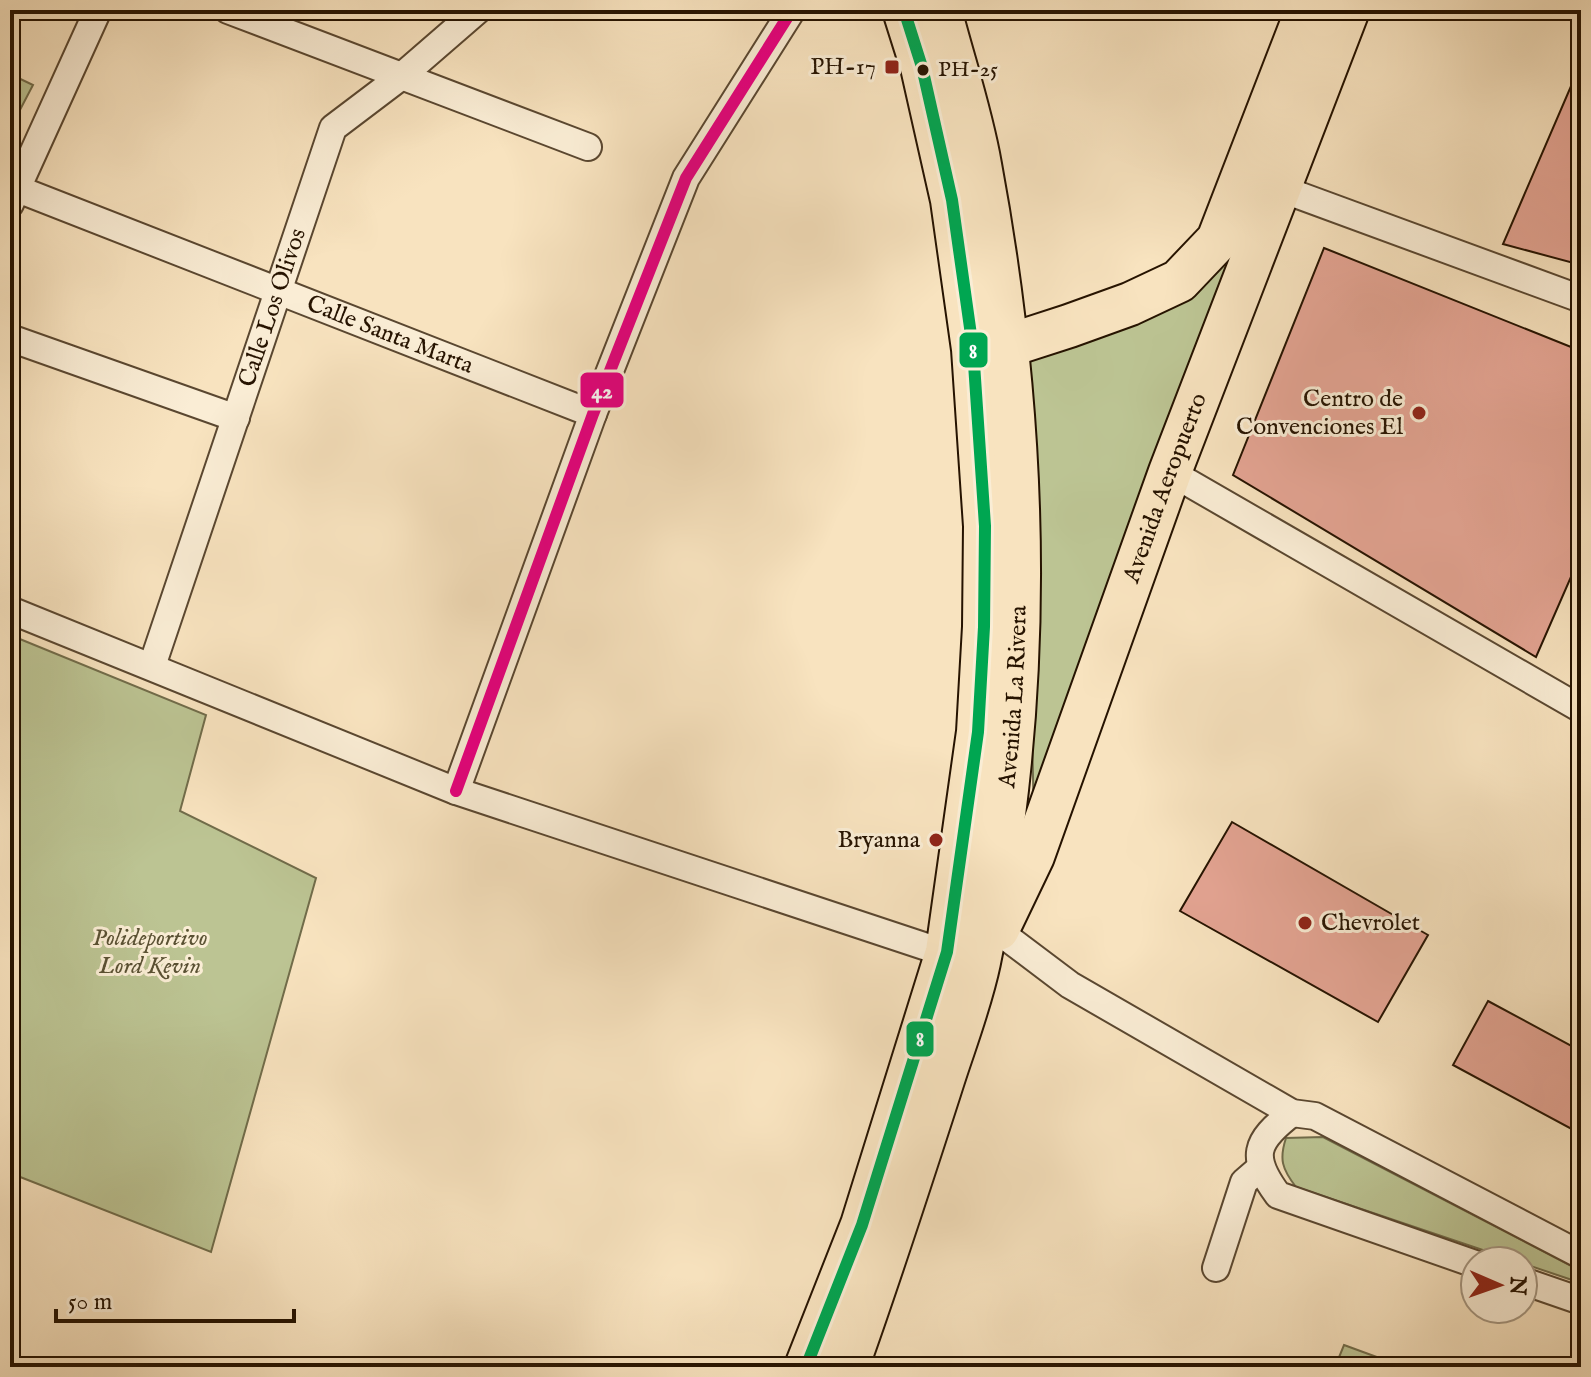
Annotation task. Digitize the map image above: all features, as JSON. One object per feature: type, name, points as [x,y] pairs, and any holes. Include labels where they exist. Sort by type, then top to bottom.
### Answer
[{"type":"main road","name":"Avenida La Rivera","points":[[847,1367],[894,1235],[974,949],[1004,808],[1015,716],[1020,608],[1018,469],[922,67],[904,10]]},
{"type":"main road","name":"Avenida La Rivera","points":[[940,10],[980,163],[990,347]]},
{"type":"main road","name":"Avenida Aeropuerto","points":[[974,949],[1033,856],[1170,472],[1262,182],[1307,10]]},
{"type":"main road","name":"Avenida Aeropuerto","points":[[990,347],[1130,304],[1179,281],[1218,240],[1262,182],[1348,10]]},
{"type":"main road","name":"Avenida La Rivera","points":[[806,1367],[974,949]]},
{"type":"street","points":[[12,193],[98,10]]},
{"type":"street","points":[[228,10],[588,147]]},
{"type":"street","name":"Calle Los Olivos","points":[[152,666],[333,128],[403,75],[478,10]]},
{"type":"street","points":[[456,791],[593,414],[686,178],[792,10]]},
{"type":"street","points":[[1262,182],[1581,299]]},
{"type":"street","name":"Calle Santa Marta","points":[[12,193],[593,414]]},
{"type":"street","points":[[10,338],[236,418]]},
{"type":"street","points":[[1170,472],[1581,709]]},
{"type":"street","points":[[10,610],[456,791],[974,949],[1070,985],[1292,1113],[1315,1116],[1581,1255]]},
{"type":"street","points":[[1292,1113],[1272,1128],[1260,1144],[1259,1169],[1278,1195],[1459,1258]]},
{"type":"street","points":[[1216,1268],[1244,1182],[1259,1169]]},
{"type":"street","points":[[1539,1287],[1581,1301]]},
{"type":"green space","points":[[10,74],[33,85],[10,129]]},
{"type":"green space","points":[[1272,192],[1034,829],[1025,356],[1175,292]]},
{"type":"green space","name":"Polideportivo Lord Kevin","points":[[10,635],[206,715],[180,811],[316,878],[211,1252],[10,1173]]},
{"type":"green space","points":[[1323,1137],[1531,1245],[1468,1245],[1296,1187],[1283,1164],[1286,1138]]},
{"type":"green space","points":[[1539,1249],[1581,1271],[1581,1283],[1539,1269]]},
{"type":"green space","points":[[1344,1345],[1404,1367],[1335,1367]]},
{"type":"building","points":[[1581,63],[1581,265],[1503,244]]},
{"type":"building","name":"Centro de Convenciones El","points":[[1324,248],[1581,351],[1581,554],[1536,657],[1233,475]]},
{"type":"building","name":"Chevrolet","points":[[1232,822],[1428,935],[1378,1022],[1180,911]]},
{"type":"building","points":[[1488,1001],[1581,1051],[1581,1134],[1453,1065]]},
{"type":"transit line","name":"42","points":[[456,791],[593,414],[686,178],[792,10]]},
{"type":"transit line","name":"8","points":[[806,1367],[862,1225],[947,952],[978,732],[984,627],[985,526],[973,349],[952,200],[922,67],[904,10]]},
{"type":"place","name":"PH-17","points":[[892,67]]},
{"type":"place","name":"PH-25","points":[[923,70]]},
{"type":"place","name":"Centro de Convenciones El","points":[[1419,413]]},
{"type":"place","name":"Bryanna","points":[[936,840]]},
{"type":"place","name":"Chevrolet","points":[[1305,923]]}]
